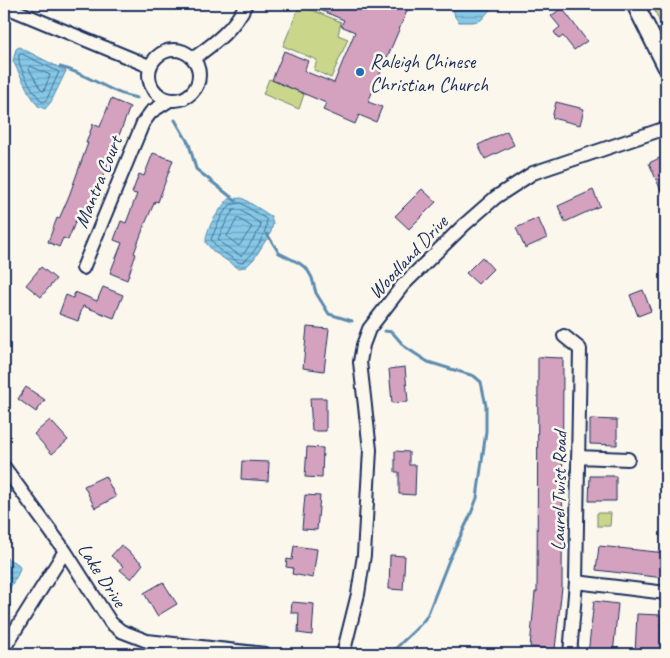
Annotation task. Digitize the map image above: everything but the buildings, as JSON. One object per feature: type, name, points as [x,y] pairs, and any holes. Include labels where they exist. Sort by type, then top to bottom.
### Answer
[{"type":"main road","points":[[634,4],[665,62]]},
{"type":"street","points":[[194,58],[228,31],[246,4]]},
{"type":"street","points":[[4,6],[149,66]]},
{"type":"street","points":[[170,50],[184,52],[194,58],[199,67],[200,77],[197,87],[186,97],[170,100],[155,91],[149,79],[149,66],[156,56],[170,50]]},
{"type":"street","name":"Mantra Court","points":[[83,268],[139,131],[151,112],[155,91]]},
{"type":"street","name":"Mantra Court","points":[[151,112],[170,100]]},
{"type":"street","name":"Woodland Drive","points":[[343,654],[358,594],[364,555],[370,450],[360,362],[363,345],[369,329],[402,285],[496,197],[533,173],[666,128]]},
{"type":"street","name":"Laurel Twist Road","points":[[564,336],[580,349],[576,582],[570,654]]},
{"type":"street","points":[[578,457],[628,460]]},
{"type":"street","name":"Lake Drive","points":[[4,467],[65,551],[111,623],[121,631],[148,641],[265,654]]},
{"type":"street","points":[[4,648],[65,551]]},
{"type":"street","points":[[576,582],[666,593]]},
{"type":"green space","points":[[652,4],[666,4],[666,35],[665,35]]},
{"type":"green space","points":[[300,5],[341,22],[338,35],[348,39],[331,78],[314,70],[317,60],[283,46]]},
{"type":"green space","points":[[269,79],[304,94],[299,109],[263,94]]},
{"type":"green space","points":[[597,513],[611,513],[610,526],[597,526]]},
{"type":"water","points":[[452,4],[495,4],[481,20],[459,22],[455,17]]},
{"type":"water","points":[[19,47],[66,71],[51,102],[45,109],[38,106],[28,91],[13,61],[16,49]]},
{"type":"water","points":[[242,198],[271,216],[273,223],[271,232],[254,259],[246,267],[238,268],[214,252],[206,243],[206,237],[213,220],[228,199]]},
{"type":"water","points":[[4,557],[18,564],[20,568],[4,598]]},
{"type":"waterway","points":[[60,67],[117,92],[137,98]]},
{"type":"waterway","points":[[175,120],[189,144],[196,169],[236,201]]},
{"type":"waterway","points":[[267,234],[279,253],[307,269],[312,278],[316,293],[329,314],[352,321]]},
{"type":"waterway","points":[[385,331],[392,332],[405,347],[428,362],[474,376],[481,382],[486,406],[486,431],[477,498],[449,560],[427,616],[391,654]]},
{"type":"place","name":"Raleigh Chinese Christian Church","points":[[360,72]]}]
